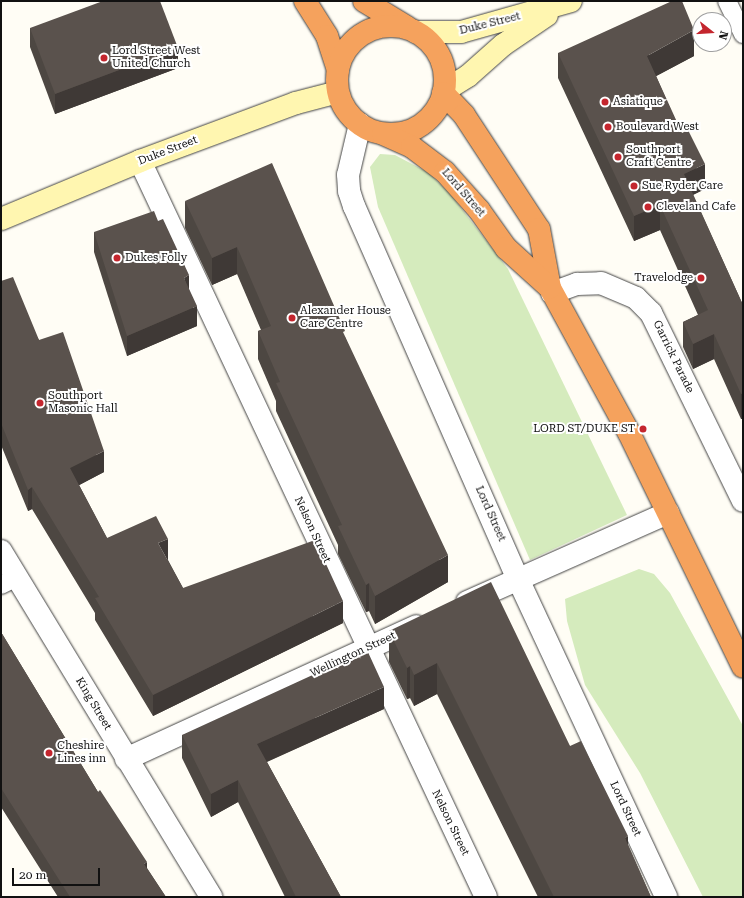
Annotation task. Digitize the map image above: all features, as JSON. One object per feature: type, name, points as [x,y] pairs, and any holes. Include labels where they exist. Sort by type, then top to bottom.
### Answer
[{"type":"highway","points":[[305,1],[327,36],[338,70],[338,92],[342,104],[369,128],[395,134],[422,124],[436,109],[444,92],[442,62],[433,46],[414,31],[364,1]]},
{"type":"highway","points":[[338,70],[347,49],[364,33],[388,26],[414,31]]},
{"type":"highway","name":"Lord Street","points":[[444,92],[464,115],[539,229],[551,290],[629,434],[743,667]]},
{"type":"highway","name":"Lord Street","points":[[369,128],[412,147],[441,168],[479,210],[506,248],[551,290]]},
{"type":"street","name":"Duke Street","points":[[414,31],[461,32],[567,3]]},
{"type":"street","name":"Duke Street","points":[[444,92],[468,76],[503,45],[567,3]]},
{"type":"street","name":"Duke Street","points":[[1,219],[140,161],[296,103],[338,92]]},
{"type":"street","name":"Lord Street","points":[[369,128],[348,175],[352,198],[518,579],[666,897]]},
{"type":"street","name":"Nelson Street","points":[[140,161],[367,648],[486,897]]},
{"type":"street","name":"Garrick Parade","points":[[551,290],[577,284],[601,283],[636,298],[651,313],[743,501]]},
{"type":"street","name":"Wellington Street","points":[[126,758],[518,579],[668,513]]},
{"type":"street","name":"King Street","points":[[1,551],[9,581],[126,758],[211,897]]},
{"type":"lane","points":[[727,1],[743,34]]},
{"type":"green space","points":[[380,154],[395,155],[429,173],[451,195],[508,269],[627,515],[530,560],[378,207],[370,167]]},
{"type":"green space","points":[[639,569],[654,574],[670,593],[743,726],[743,897],[703,897],[640,773],[585,685],[567,621],[565,599]]},
{"type":"building","name":"Lord Street West United Church","points":[[103,1],[160,1],[178,48],[55,94],[30,28]]},
{"type":"building","points":[[672,1],[682,1],[692,25],[692,31],[647,56],[682,133],[688,130],[705,164],[684,174],[743,305],[743,393],[741,394],[714,334],[693,344],[683,322],[708,310],[660,205],[634,216],[558,53]]},
{"type":"building","points":[[272,163],[345,331],[343,332],[448,555],[375,596],[369,583],[366,585],[338,526],[342,525],[276,383],[280,382],[258,331],[271,326],[237,247],[212,258],[185,201]]},
{"type":"building","points":[[154,211],[158,221],[163,219],[189,275],[184,278],[197,306],[127,336],[94,232]]},
{"type":"building","points":[[13,277],[39,340],[63,332],[104,451],[70,468],[107,538],[156,516],[168,539],[158,543],[183,588],[315,540],[343,601],[153,695],[95,598],[99,597],[32,487],[28,490],[1,423],[1,281]]},
{"type":"building","points":[[491,582],[570,746],[581,741],[628,836],[625,838],[651,897],[554,897],[437,663],[414,675],[410,666],[407,668],[389,631]]},
{"type":"building","points":[[1,632],[98,792],[100,790],[147,862],[144,864],[166,897],[70,897],[1,788]]},
{"type":"building","points":[[367,650],[384,687],[257,744],[341,897],[296,897],[238,780],[211,794],[182,735]]},
{"type":"place","name":"Lord Street West United Church","points":[[104,58]]},
{"type":"place","name":"Asiatique","points":[[605,102]]},
{"type":"place","name":"Boulevard West","points":[[608,127]]},
{"type":"place","name":"Southport Craft Centre","points":[[618,157]]},
{"type":"place","name":"Sue Ryder Care","points":[[634,186]]},
{"type":"place","name":"Cleveland Cafe","points":[[648,207]]},
{"type":"place","name":"Dukes Folly","points":[[117,258]]},
{"type":"place","name":"Travelodge","points":[[701,278]]},
{"type":"place","name":"Alexander House Care Centre","points":[[292,318]]},
{"type":"place","name":"Southport Masonic Hall","points":[[40,403]]},
{"type":"place","name":"LORD ST/DUKE ST","points":[[643,429]]},
{"type":"place","name":"Cheshire Lines inn","points":[[49,753]]}]
